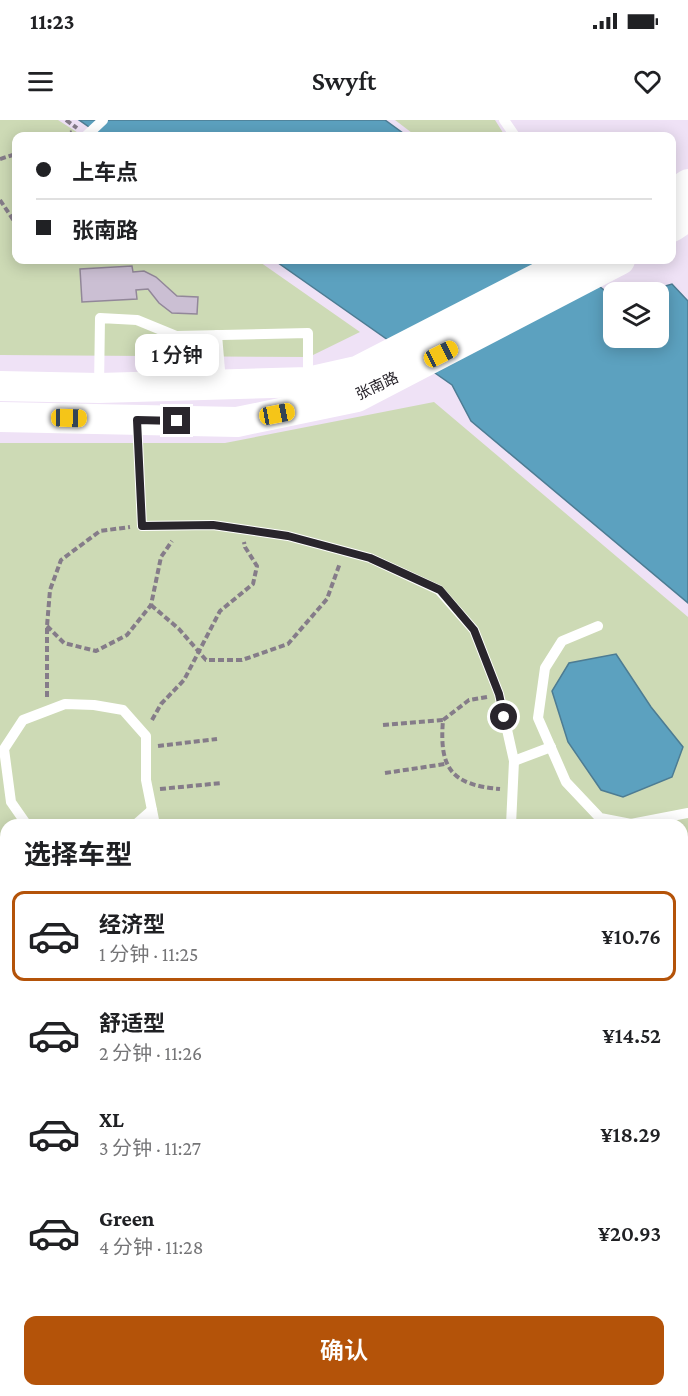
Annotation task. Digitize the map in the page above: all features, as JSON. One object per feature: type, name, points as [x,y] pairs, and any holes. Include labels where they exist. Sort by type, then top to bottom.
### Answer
[{"type":"main road","name":"张南路","points":[[0,386],[99,388],[308,382],[357,384],[566,264]]},
{"type":"main road","name":"张南路","points":[[0,417],[237,422],[357,384],[613,264]]},
{"type":"lane","points":[[90,132],[103,120]]},
{"type":"lane","points":[[99,388],[100,318],[137,320],[176,336],[308,333],[308,382]]},
{"type":"lane","points":[[217,335],[221,386]]},
{"type":"lane","points":[[137,420],[142,526],[213,525],[288,536],[370,558],[440,590],[474,630],[499,694],[514,760],[511,819]]},
{"type":"lane","points":[[598,626],[562,641],[545,668],[538,718],[566,782],[600,818],[605,819]]},
{"type":"lane","points":[[23,819],[11,802],[4,749],[23,720],[65,704],[94,705],[123,710],[146,736],[148,790],[154,819]]},
{"type":"lane","points":[[514,760],[551,747]]},
{"type":"lane","points":[[142,819],[152,810]]},
{"type":"lane","points":[[657,819],[688,813]]},
{"type":"path","points":[[0,200],[12,218]]},
{"type":"path","points":[[47,627],[64,643],[96,651],[126,635],[150,605],[161,557],[183,525]]},
{"type":"path","points":[[48,711],[47,627],[50,590],[61,560],[100,531],[142,526]]},
{"type":"path","points":[[146,736],[151,721],[161,704],[184,680],[220,611],[253,584],[257,566],[245,547],[243,529]]},
{"type":"path","points":[[150,605],[179,629],[206,660],[242,660],[288,645],[327,599],[344,551]]},
{"type":"path","points":[[383,725],[443,720],[469,700],[499,694]]},
{"type":"path","points":[[443,720],[441,741],[446,764],[460,780],[513,791]]},
{"type":"path","points":[[146,748],[217,739]]},
{"type":"path","points":[[385,773],[446,764]]},
{"type":"path","points":[[148,790],[222,783]]},
{"type":"green space","points":[[0,120],[58,120],[77,132],[12,132],[12,264],[263,264],[360,332],[309,357],[0,355]]},
{"type":"green space","points":[[395,120],[495,120],[502,132],[411,132]]},
{"type":"green space","points":[[434,402],[688,617],[688,819],[0,819],[0,443],[225,443]]},
{"type":"water","points":[[79,120],[385,120],[402,132],[96,132]]},
{"type":"water","points":[[280,264],[570,264],[603,289],[603,348],[669,348],[669,285],[672,284],[688,301],[688,603],[471,421],[452,385]]},
{"type":"water","points":[[616,654],[651,707],[683,747],[672,777],[623,797],[601,790],[568,742],[552,691],[569,663]]},
{"type":"building","points":[[132,266],[133,272],[144,271],[156,277],[177,296],[198,297],[197,314],[172,313],[159,303],[148,289],[136,290],[137,299],[82,302],[80,269]]},
{"type":"route","points":[[177,421],[137,420],[142,526],[213,525],[288,536],[370,558],[440,590],[474,630],[499,694],[504,717]]}]
